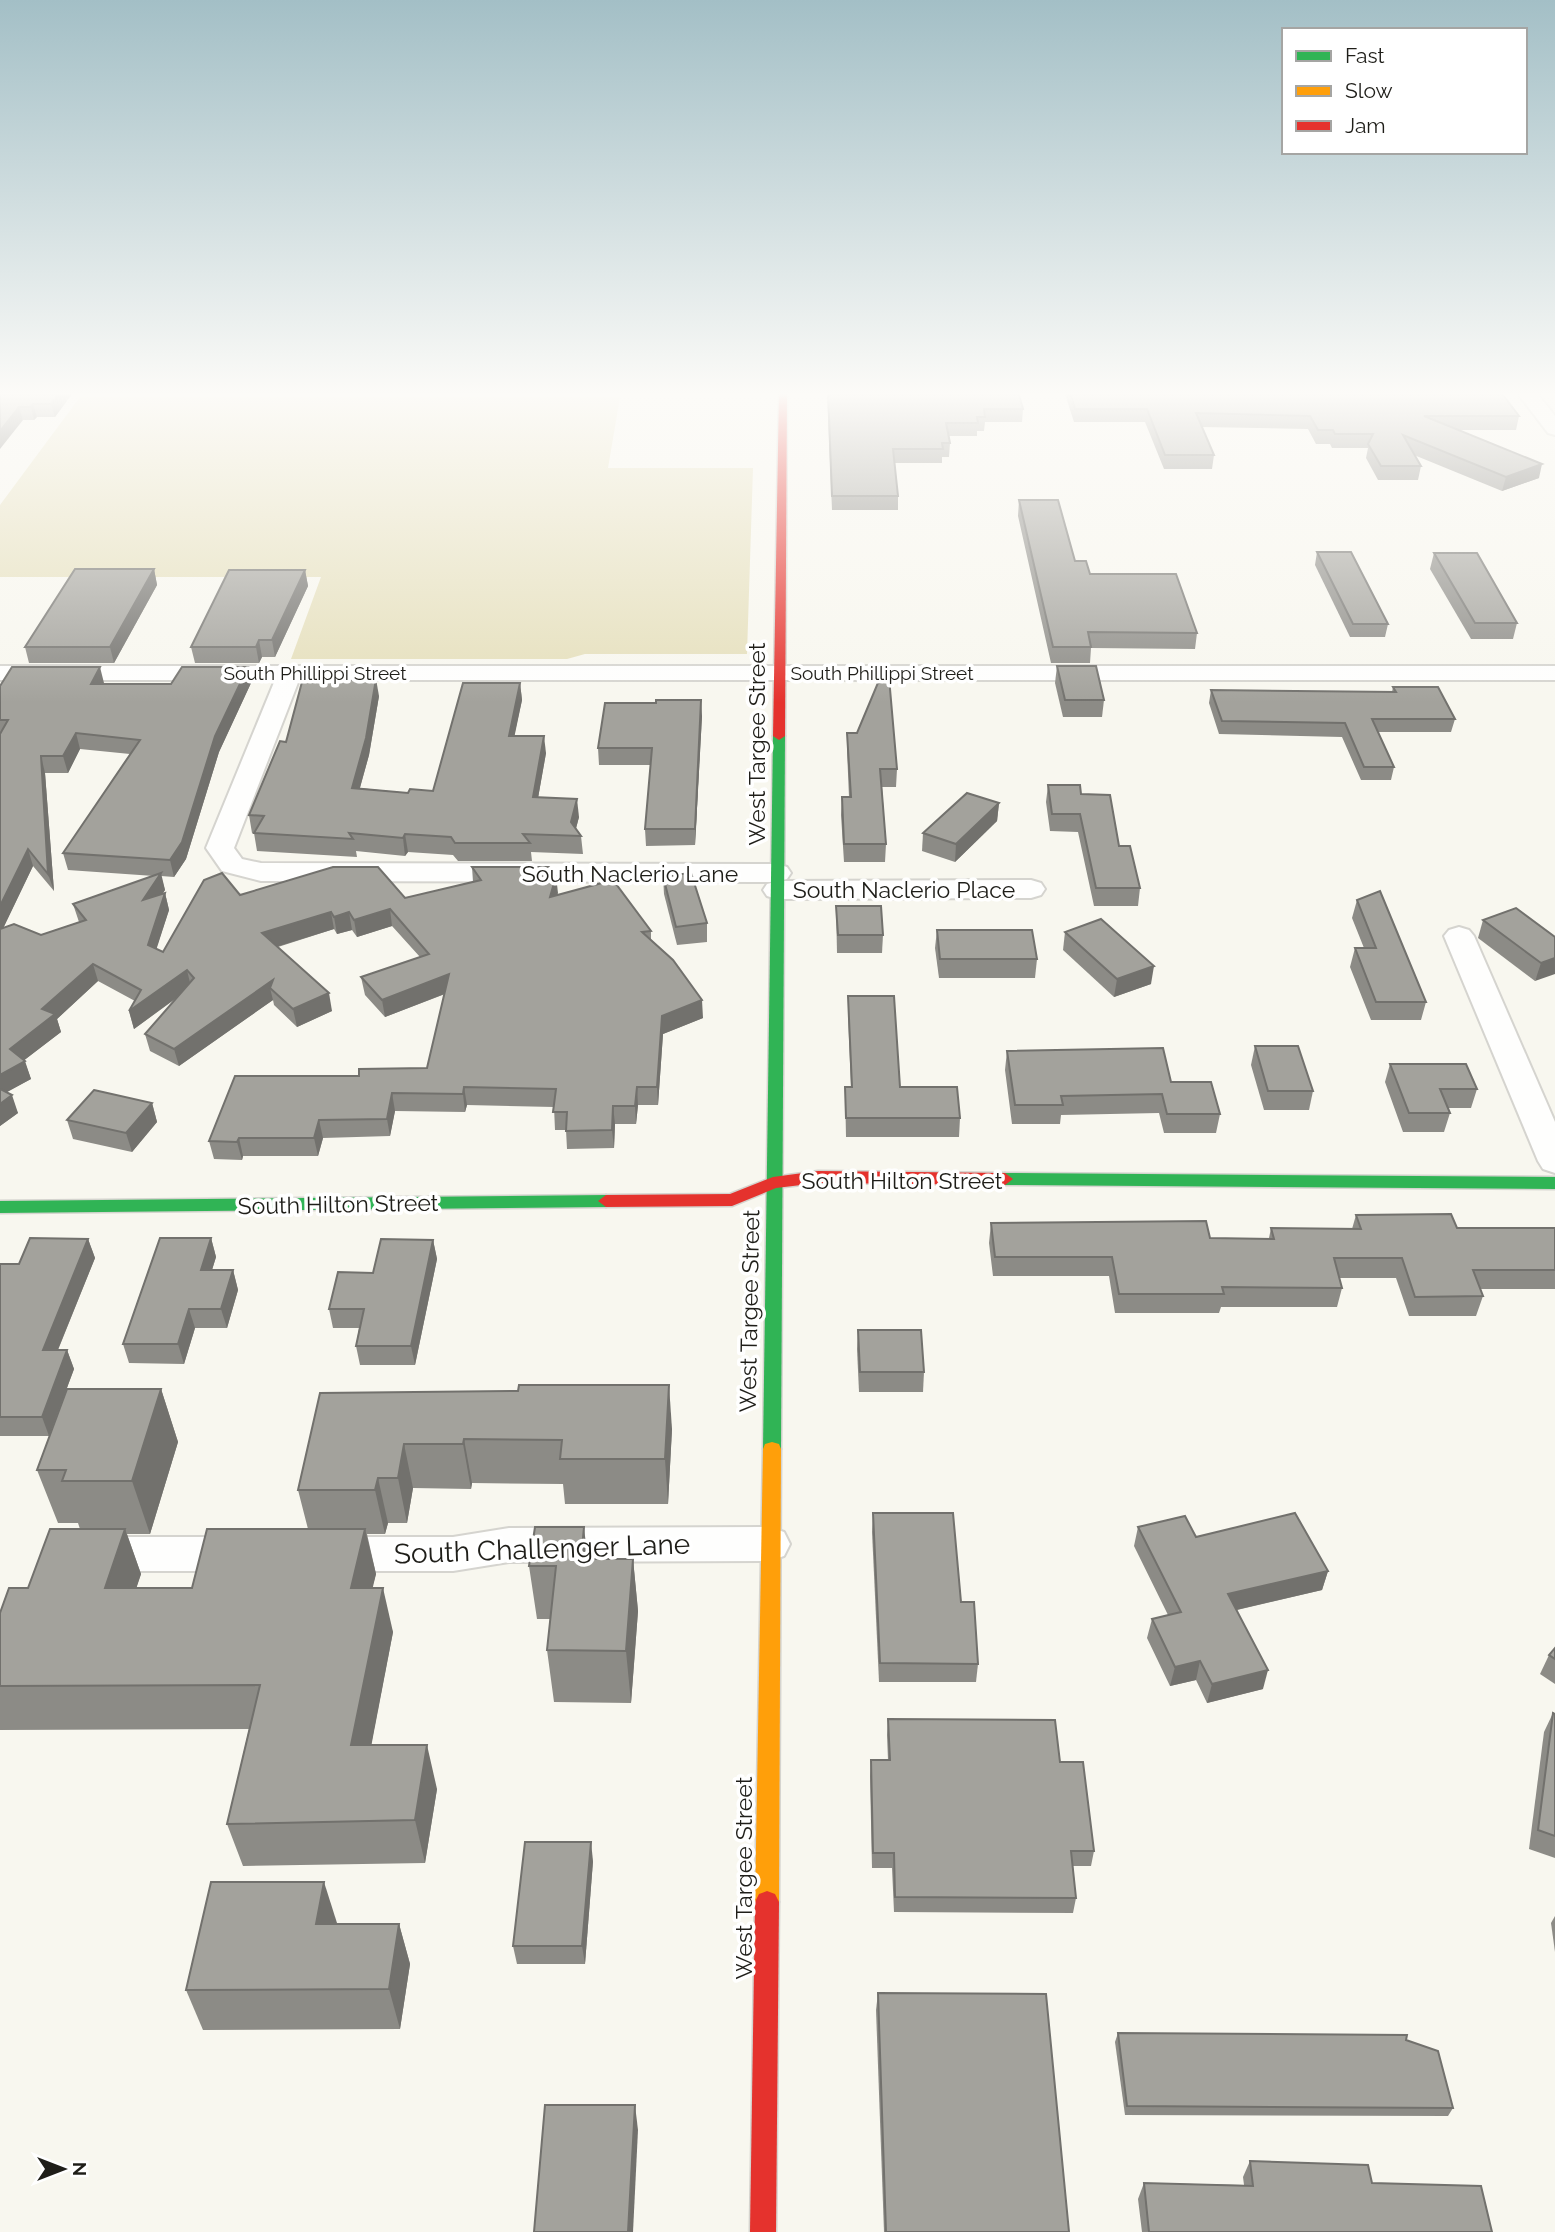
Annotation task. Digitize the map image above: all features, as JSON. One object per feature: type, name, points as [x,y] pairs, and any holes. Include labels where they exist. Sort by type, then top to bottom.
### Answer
[{"type":"street","name":"West Targee Street","points":[[763,2232],[782,495]]},
{"type":"street","name":"South Phillippi Street","points":[[0,673],[1555,673]]},
{"type":"street","name":"South Naclerio Lane","points":[[290,673],[220,848],[232,865],[261,872],[777,881]]},
{"type":"street","name":"South Naclerio Place","points":[[777,881],[1031,888]]},
{"type":"street","points":[[1459,936],[1555,1161]]},
{"type":"street","name":"South Hilton Street","points":[[0,1207],[732,1200],[773,1183],[818,1177],[1555,1183]]},
{"type":"street","name":"South Challenger Lane","points":[[64,1554],[453,1554],[509,1545],[769,1544]]},
{"type":"shaded area","points":[[7,495],[752,495],[747,654],[585,654],[567,659],[291,659],[321,577],[0,577],[0,505]]},
{"type":"building","points":[[832,495],[898,496],[832,496]]},
{"type":"building","points":[[1019,500],[1058,500],[1075,561],[1086,561],[1090,574],[1176,574],[1197,633],[1088,632],[1091,647],[1053,647]]},
{"type":"building","points":[[1317,552],[1351,552],[1388,624],[1353,624]]},
{"type":"building","points":[[1434,553],[1477,553],[1517,623],[1475,623]]},
{"type":"building","points":[[75,569],[154,569],[110,647],[25,647]]},
{"type":"building","points":[[229,570],[305,570],[272,640],[259,640],[256,647],[191,647]]},
{"type":"building","points":[[885,666],[888,666],[897,769],[880,769],[886,844],[844,844],[842,797],[851,797],[847,733],[857,733]]},
{"type":"building","points":[[1057,666],[1096,666],[1104,700],[1065,700]]},
{"type":"building","points":[[12,667],[100,667],[91,684],[171,684],[182,667],[248,667],[215,736],[182,842],[170,860],[63,853],[140,740],[76,733],[63,756],[41,756],[48,874],[28,849],[0,906],[0,734],[8,720],[0,720],[0,686]]},
{"type":"building","points":[[376,679],[366,738],[352,788],[408,793],[410,789],[433,791],[463,683],[520,683],[509,736],[544,736],[533,797],[577,799],[571,822],[581,836],[523,834],[530,843],[455,843],[451,837],[405,834],[403,838],[349,833],[353,839],[254,833],[264,816],[249,815],[280,741],[286,742],[302,682]]},
{"type":"building","points":[[1393,687],[1438,687],[1455,719],[1372,719],[1394,767],[1364,767],[1345,723],[1222,721],[1211,690],[1396,692]]},
{"type":"building","points":[[656,700],[701,700],[695,829],[645,829],[652,748],[598,748],[605,703],[656,703]]},
{"type":"building","points":[[1048,785],[1080,785],[1081,794],[1110,795],[1119,846],[1130,846],[1140,888],[1096,888],[1080,814],[1052,814]]},
{"type":"building","points":[[967,793],[999,803],[956,844],[923,833]]},
{"type":"building","points":[[333,867],[378,867],[405,898],[481,880],[472,867],[549,867],[556,876],[550,897],[613,880],[651,931],[642,932],[673,960],[702,1000],[662,1016],[657,1087],[637,1087],[635,1106],[613,1106],[612,1130],[566,1131],[567,1112],[553,1112],[556,1089],[464,1087],[463,1094],[392,1093],[387,1119],[319,1120],[314,1138],[239,1138],[237,1142],[209,1141],[235,1076],[359,1076],[359,1069],[427,1068],[449,974],[382,1000],[361,977],[429,954],[390,909],[354,920],[349,912],[334,917],[331,912],[262,933],[329,993],[293,1009],[270,988],[273,980],[174,1049],[145,1034],[194,978],[187,970],[129,1011],[141,990],[93,964],[42,1009],[55,1014],[10,1049],[25,1061],[0,1075],[0,929],[14,924],[41,935],[86,920],[73,904],[161,873],[143,900],[165,893],[148,945],[163,952],[204,880],[222,873],[240,895]]},
{"type":"building","points":[[691,873],[707,923],[676,927],[663,876]]},
{"type":"building","points":[[1380,891],[1426,1002],[1376,1002],[1355,948],[1376,948],[1357,900]]},
{"type":"building","points":[[836,906],[881,906],[883,935],[838,935]]},
{"type":"building","points":[[1516,908],[1555,937],[1555,958],[1541,963],[1483,920]]},
{"type":"building","points":[[1101,919],[1154,966],[1117,979],[1065,932]]},
{"type":"building","points":[[937,930],[1032,930],[1037,959],[940,959]]},
{"type":"building","points":[[848,996],[894,996],[900,1087],[957,1087],[960,1118],[846,1118],[845,1087],[852,1087]]},
{"type":"building","points":[[1255,1046],[1298,1046],[1313,1091],[1268,1091]]},
{"type":"building","points":[[1163,1048],[1171,1082],[1211,1082],[1220,1114],[1167,1114],[1162,1094],[1061,1096],[1063,1105],[1015,1105],[1007,1051]]},
{"type":"building","points":[[1390,1064],[1466,1064],[1477,1089],[1440,1089],[1450,1113],[1409,1113]]},
{"type":"building","points":[[0,1089],[12,1095],[0,1104]]},
{"type":"building","points":[[94,1090],[152,1103],[126,1133],[67,1120]]},
{"type":"building","points":[[1451,1214],[1457,1228],[1555,1228],[1555,1270],[1473,1270],[1483,1296],[1415,1297],[1402,1258],[1334,1258],[1342,1288],[1222,1287],[1224,1294],[1119,1294],[1112,1257],[995,1257],[991,1223],[1206,1221],[1210,1238],[1274,1239],[1271,1228],[1361,1229],[1356,1215]]},
{"type":"building","points":[[30,1238],[88,1239],[43,1350],[67,1350],[42,1417],[0,1417],[0,1264],[19,1264]]},
{"type":"building","points":[[160,1238],[211,1238],[201,1270],[233,1270],[221,1309],[189,1309],[178,1344],[123,1344]]},
{"type":"building","points":[[381,1239],[433,1240],[411,1346],[356,1346],[364,1309],[329,1309],[338,1272],[373,1273]]},
{"type":"building","points":[[858,1330],[921,1330],[924,1372],[860,1372]]},
{"type":"building","points":[[519,1385],[669,1385],[665,1459],[560,1459],[562,1440],[464,1439],[463,1444],[404,1444],[398,1478],[378,1478],[375,1490],[298,1490],[320,1393],[518,1391]]},
{"type":"building","points":[[67,1389],[161,1389],[132,1481],[62,1481],[66,1470],[37,1470]]},
{"type":"building","points":[[873,1513],[953,1513],[961,1602],[974,1602],[978,1664],[880,1663]]},
{"type":"building","points":[[1295,1513],[1328,1571],[1228,1594],[1268,1670],[1212,1684],[1200,1661],[1175,1667],[1152,1619],[1181,1612],[1138,1527],[1185,1516],[1196,1537]]},
{"type":"building","points":[[535,1527],[584,1527],[581,1559],[633,1559],[626,1651],[547,1650],[556,1566],[529,1566]]},
{"type":"building","points":[[50,1529],[125,1529],[105,1588],[192,1588],[207,1529],[365,1529],[351,1588],[383,1588],[351,1745],[427,1745],[415,1820],[227,1824],[260,1685],[0,1686],[0,1613],[9,1588],[28,1588]]},
{"type":"building","points":[[1555,1648],[1555,1659],[1549,1655]]},
{"type":"building","points":[[1553,1713],[1555,1714],[1555,1836],[1538,1830]]},
{"type":"building","points":[[888,1719],[1055,1720],[1060,1762],[1083,1762],[1094,1851],[1071,1851],[1076,1898],[895,1897],[894,1853],[873,1853],[871,1760],[890,1760]]},
{"type":"building","points":[[525,1842],[591,1842],[582,1946],[513,1946]]},
{"type":"building","points":[[211,1882],[324,1882],[316,1924],[399,1924],[389,1989],[186,1990]]},
{"type":"building","points":[[878,1993],[1046,1994],[1069,2232],[886,2232]]},
{"type":"building","points":[[1118,2033],[1407,2035],[1406,2040],[1438,2051],[1453,2108],[1127,2106]]},
{"type":"building","points":[[545,2105],[635,2105],[628,2232],[534,2232]]},
{"type":"building","points":[[1250,2161],[1368,2165],[1372,2183],[1481,2186],[1492,2232],[1149,2232],[1144,2183],[1253,2186]]},
{"type":"traffic: fast","points":[[772,1449],[779,736]]},
{"type":"traffic: fast","points":[[1005,1179],[1555,1183]]},
{"type":"traffic: fast","points":[[0,1207],[606,1201]]},
{"type":"traffic: slow","points":[[767,1902],[772,1449]]},
{"type":"traffic: jam","points":[[779,736],[782,495]]},
{"type":"traffic: jam","points":[[606,1201],[732,1200],[773,1183],[818,1177],[1005,1179]]},
{"type":"traffic: jam","points":[[763,2232],[767,1902]]}]
